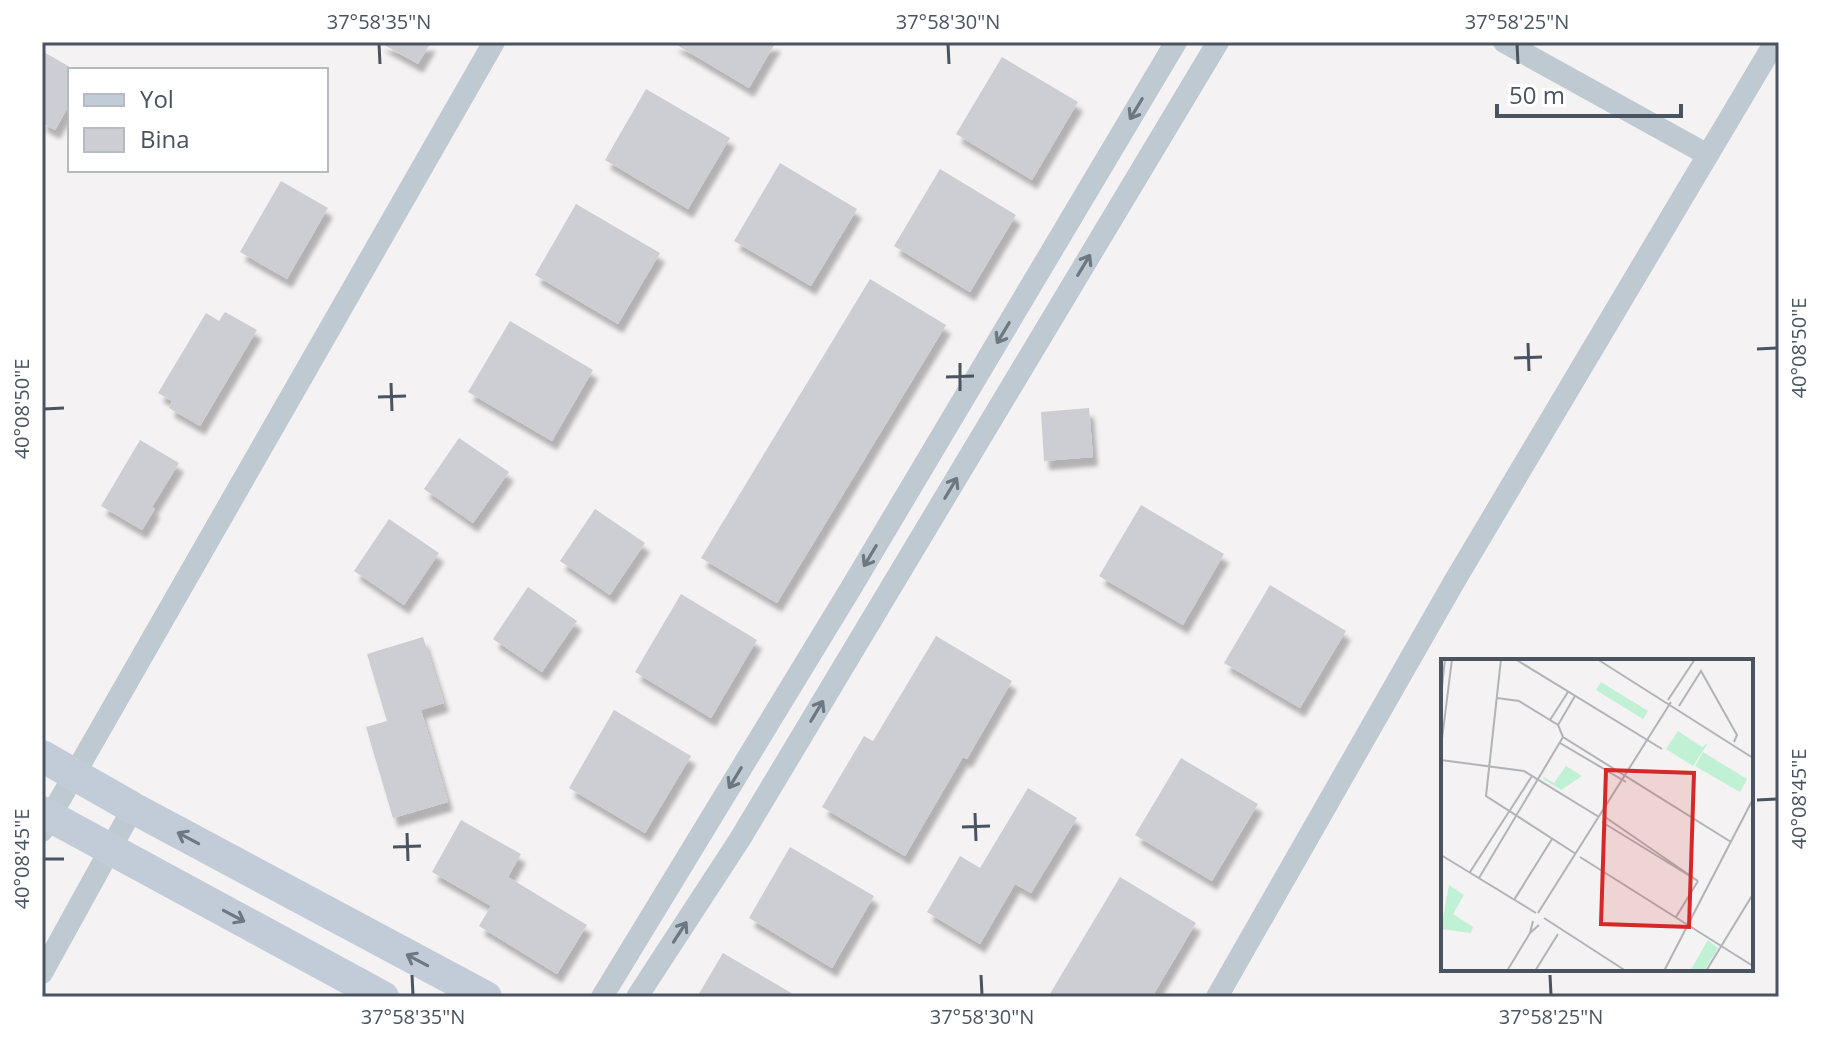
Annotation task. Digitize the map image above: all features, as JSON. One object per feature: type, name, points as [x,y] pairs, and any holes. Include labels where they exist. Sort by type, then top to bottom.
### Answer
[{"type":"main road","points":[[42,756],[486,997]]},
{"type":"main road","points":[[45,820],[110,849],[383,997]]},
{"type":"street","points":[[45,820],[494,42]]},
{"type":"street","points":[[602,997],[858,577],[1176,42]]},
{"type":"street","points":[[637,997],[740,839],[1218,42]]},
{"type":"street","points":[[1504,42],[1708,155]]},
{"type":"street","points":[[1217,997],[1462,569],[1775,42]]},
{"type":"street","points":[[42,973],[133,808]]},
{"type":"building","points":[[379,42],[431,42],[418,64]]},
{"type":"building","points":[[672,42],[776,42],[749,88]]},
{"type":"building","points":[[42,51],[70,68],[68,107],[55,130],[42,123]]},
{"type":"building","points":[[1002,57],[1078,102],[1032,180],[956,134]]},
{"type":"building","points":[[646,89],[730,138],[688,209],[605,160]]},
{"type":"building","points":[[780,163],[857,209],[811,286],[734,241]]},
{"type":"building","points":[[940,169],[1016,215],[970,292],[894,246]]},
{"type":"building","points":[[281,181],[328,208],[287,279],[240,252]]},
{"type":"building","points":[[576,204],[660,253],[618,324],[535,275]]},
{"type":"building","points":[[870,279],[946,325],[777,603],[701,558]]},
{"type":"building","points":[[225,312],[257,330],[200,426],[169,408],[172,401],[158,393],[206,313],[219,321]]},
{"type":"building","points":[[510,321],[593,370],[552,441],[468,392]]},
{"type":"building","points":[[1089,408],[1093,457],[1044,461],[1041,412]]},
{"type":"building","points":[[459,438],[509,472],[473,523],[424,489]]},
{"type":"building","points":[[140,440],[179,463],[142,530],[101,506]]},
{"type":"building","points":[[1141,505],[1224,554],[1183,625],[1099,576]]},
{"type":"building","points":[[595,509],[645,543],[610,595],[560,561]]},
{"type":"building","points":[[389,519],[439,553],[404,605],[354,571]]},
{"type":"building","points":[[1270,585],[1346,631],[1300,708],[1224,663]]},
{"type":"building","points":[[528,587],[577,621],[542,672],[493,639]]},
{"type":"building","points":[[681,594],[757,640],[711,718],[635,672]]},
{"type":"building","points":[[936,636],[1012,681],[905,856],[822,807],[864,736],[873,741]]},
{"type":"building","points":[[423,637],[444,703],[421,710],[448,802],[393,818],[366,727],[387,721],[367,654]]},
{"type":"building","points":[[614,710],[691,756],[645,833],[569,788]]},
{"type":"building","points":[[1181,758],[1258,804],[1212,881],[1135,835]]},
{"type":"building","points":[[1028,788],[1077,818],[1031,893],[1015,884],[980,944],[927,912],[960,856],[980,868]]},
{"type":"building","points":[[461,820],[521,854],[508,877],[587,925],[557,974],[479,926],[491,906],[432,872]]},
{"type":"building","points":[[790,847],[874,896],[832,968],[749,918]]},
{"type":"building","points":[[1120,877],[1196,923],[1152,997],[1048,997]]},
{"type":"building","points":[[723,953],[798,997],[697,997]]}]
